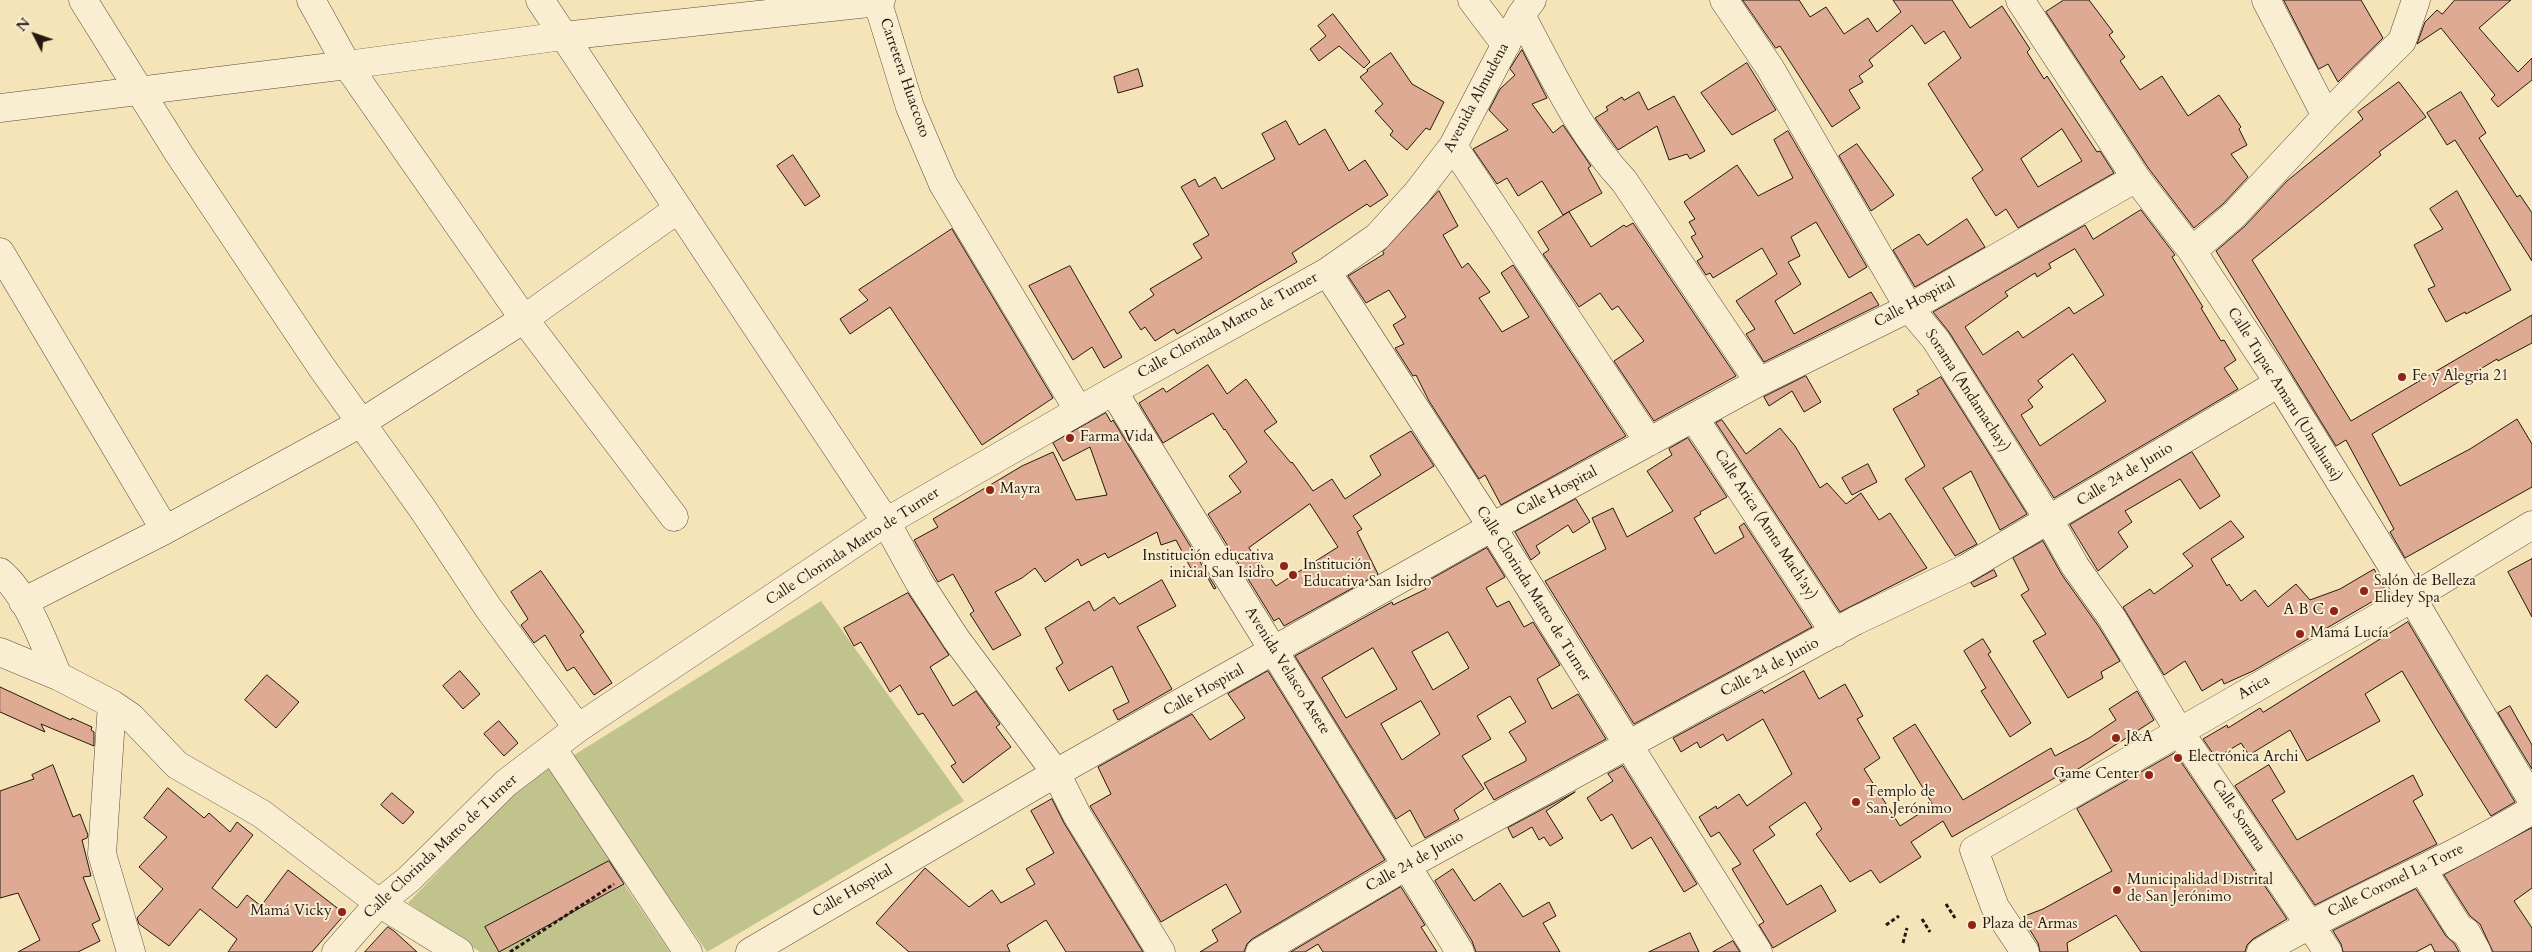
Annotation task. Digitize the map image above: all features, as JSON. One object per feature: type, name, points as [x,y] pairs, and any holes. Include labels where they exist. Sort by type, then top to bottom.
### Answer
[{"type":"street","points":[[83,0],[179,154],[361,423],[422,508],[489,610],[578,728]]},
{"type":"street","points":[[311,0],[347,65],[524,319],[674,517]]},
{"type":"street","points":[[540,0],[886,522],[919,582],[956,639],[1056,773],[1077,815],[1161,952]]},
{"type":"street","points":[[1472,0],[1506,44]]},
{"type":"street","name":"Sorama (Andamachay)","points":[[1724,0],[1770,68],[1909,308],[1936,340],[2049,520],[2075,566],[2112,618],[2180,731]]},
{"type":"street","name":"Calle Tupac Amaru (Umahuasi)","points":[[2020,0],[2136,178],[2192,251],[2279,383],[2412,598],[2532,800]]},
{"type":"street","points":[[2266,0],[2326,116]]},
{"type":"street","points":[[2192,251],[2234,215],[2326,116],[2402,41],[2416,0]]},
{"type":"street","points":[[0,108],[563,36],[879,1]]},
{"type":"street","name":"Carretera Huaccoto","points":[[879,1],[910,107],[943,184],[1079,411]]},
{"type":"street","points":[[1527,8],[1580,124],[1605,161],[1624,181],[1758,382]]},
{"type":"street","name":"Avenida Almudena","points":[[1327,272],[1377,237],[1417,193],[1453,146],[1527,8]]},
{"type":"street","points":[[1453,146],[1649,442]]},
{"type":"street","name":"Calle Hospital","points":[[750,952],[1056,773],[1492,527],[1758,382],[1909,308],[2136,178]]},
{"type":"street","points":[[23,602],[165,530],[361,423],[524,319],[678,209]]},
{"type":"street","points":[[0,252],[165,530]]},
{"type":"street","name":"Calle Clorinda Matto de Turner","points":[[336,952],[379,903],[409,879],[506,783],[578,728],[886,522],[1113,391],[1293,289],[1327,272],[1492,527],[1758,952]]},
{"type":"street","name":"Calle 24 de Junio","points":[[1260,952],[1408,865],[1628,745],[1835,633],[1965,569],[2279,383]]},
{"type":"street","name":"Avenida Velasco Astete","points":[[1113,391],[1408,865],[1460,952]]},
{"type":"street","name":"Calle Arica (Amta Mach'ay)","points":[[1694,418],[1835,633]]},
{"type":"street","name":"Arica","points":[[2025,952],[1995,906],[1974,850],[2412,598],[2532,525]]},
{"type":"street","points":[[0,572],[8,579],[31,616],[58,676]]},
{"type":"street","points":[[0,652],[58,676],[112,704],[131,717],[177,765],[262,814],[379,903],[459,952]]},
{"type":"street","points":[[112,704],[102,854],[131,952]]},
{"type":"street","name":"Calle Sorama","points":[[2180,731],[2328,952]]},
{"type":"street","points":[[552,748],[688,952]]},
{"type":"street","name":"Calle Coronel La Torre","points":[[2261,952],[2310,923],[2499,830],[2532,810]]},
{"type":"street","points":[[2422,869],[2459,928],[2466,932],[2477,952]]},
{"type":"path","points":[[510,952],[634,870]]},
{"type":"path","points":[[1946,904],[1955,918]]},
{"type":"path","points":[[1886,925],[1899,916]]},
{"type":"path","points":[[1922,920],[1930,932]]},
{"type":"path","points":[[1903,943],[1907,928]]},
{"type":"green space","points":[[821,601],[964,801],[707,952],[571,757]]},
{"type":"green space","points":[[554,764],[624,884],[670,952],[480,952],[408,903],[512,795]]},
{"type":"building","points":[[1743,0],[1799,0],[1810,17],[1826,7],[1844,34],[1868,18],[1877,32],[1901,12],[1893,0],[1952,0],[1970,28],[2002,6],[2030,49],[2027,52],[2044,79],[2047,76],[2097,152],[2100,151],[2114,173],[2018,228],[2006,209],[1996,216],[1983,196],[1972,178],[1983,170],[1928,84],[1961,58],[1944,31],[1925,44],[1912,25],[1869,60],[1873,66],[1859,76],[1863,82],[1849,90],[1860,108],[1832,127],[1780,46],[1776,48]],"holes":[[[2062,129],[2082,161],[2038,187],[2021,159]]]},
{"type":"building","points":[[2064,0],[2089,0],[2113,32],[2109,35],[2125,57],[2120,61],[2140,90],[2162,76],[2188,116],[2219,95],[2241,127],[2239,129],[2247,145],[2231,154],[2248,177],[2223,204],[2194,228],[2149,169],[2046,12]]},
{"type":"building","points":[[2284,0],[2361,0],[2383,38],[2338,82],[2328,64],[2319,69]]},
{"type":"building","points":[[2455,0],[2511,0],[2479,28],[2518,72],[2532,58],[2532,80],[2498,107],[2491,99],[2495,95],[2441,28],[2417,44],[2425,22],[2437,10],[2442,14]]},
{"type":"building","points":[[1333,14],[1370,62],[1364,68],[1339,46],[1319,61],[1310,49],[1326,36],[1318,26]]},
{"type":"building","points":[[1522,50],[1547,98],[1532,104],[1553,133],[1563,125],[1591,166],[1588,168],[1602,193],[1563,215],[1542,181],[1518,196],[1507,178],[1497,184],[1473,149],[1508,130],[1489,110],[1500,89],[1515,75],[1510,69]]},
{"type":"building","points":[[1391,53],[1412,84],[1444,102],[1430,130],[1426,128],[1407,150],[1390,135],[1393,131],[1375,111],[1383,104],[1360,77]]},
{"type":"building","points":[[1747,63],[1776,110],[1732,135],[1701,93]]},
{"type":"building","points":[[1138,69],[1143,86],[1118,93],[1114,77]]},
{"type":"building","points":[[2399,82],[2426,117],[2379,152],[2381,155],[2252,260],[2351,421],[2532,315],[2532,343],[2498,361],[2497,359],[2372,434],[2400,486],[2470,449],[2517,419],[2532,444],[2532,487],[2405,558],[2390,532],[2394,529],[2346,440],[2336,446],[2216,251],[2245,226],[2287,181],[2363,119],[2358,112]]},
{"type":"building","points":[[1639,92],[1648,110],[1674,96],[1705,151],[1690,159],[1687,154],[1669,160],[1657,126],[1618,150],[1595,118],[1608,110],[1606,107],[1622,97],[1624,100]]},
{"type":"building","points":[[2461,92],[2486,133],[2479,138],[2517,197],[2520,195],[2532,213],[2532,261],[2455,140],[2447,145],[2427,113]]},
{"type":"building","points":[[1286,121],[1299,145],[1325,129],[1349,171],[1365,160],[1388,195],[1370,207],[1367,204],[1292,253],[1297,262],[1177,334],[1174,329],[1155,341],[1145,327],[1141,330],[1129,312],[1154,295],[1150,289],[1202,258],[1193,244],[1209,235],[1181,187],[1195,179],[1199,187],[1215,177],[1222,189],[1275,159],[1262,134]]},
{"type":"building","points":[[1788,131],[1867,267],[1849,278],[1816,222],[1791,237],[1800,256],[1788,262],[1801,284],[1775,301],[1794,334],[1871,292],[1879,305],[1764,362],[1746,334],[1755,329],[1736,301],[1777,274],[1762,248],[1713,278],[1710,273],[1706,275],[1697,261],[1703,257],[1691,237],[1696,234],[1689,222],[1695,219],[1684,202],[1737,165],[1758,196],[1793,178],[1774,140]]},
{"type":"building","points":[[1857,144],[1894,195],[1871,211],[1839,156]]},
{"type":"building","points":[[793,155],[820,196],[805,206],[777,166]]},
{"type":"building","points":[[1439,191],[1458,226],[1443,235],[1462,268],[1468,263],[1490,292],[1479,298],[1502,332],[1529,317],[1501,273],[1513,265],[1626,436],[1501,505],[1485,475],[1479,479],[1429,401],[1416,375],[1413,376],[1395,348],[1404,344],[1393,325],[1406,317],[1389,290],[1366,303],[1348,276],[1384,254],[1383,252]]},
{"type":"building","points":[[2457,191],[2511,290],[2466,314],[2465,312],[2446,322],[2428,289],[2435,286],[2414,245],[2443,229],[2430,209]]},
{"type":"building","points":[[2141,210],[2175,255],[2172,257],[2203,307],[2201,308],[2221,341],[2224,340],[2236,360],[2224,368],[2238,389],[2054,498],[1949,332],[1933,312],[2085,225],[2093,239]],"holes":[[[2075,249],[2104,295],[2074,314],[2069,307],[2023,338],[2018,331],[1983,355],[1965,327],[2008,296],[2005,292],[2035,273],[2037,277],[2051,268],[2049,264]],[[2073,354],[2106,401],[2040,446],[2021,415],[2033,407],[2028,400],[2043,387],[2038,381]]]},
{"type":"building","points":[[1569,212],[1591,247],[1624,225],[1626,227],[1633,223],[1736,376],[1654,421],[1614,361],[1644,341],[1618,306],[1612,310],[1600,293],[1579,307],[1543,254],[1549,250],[1538,232]]},
{"type":"building","points":[[1967,219],[1985,247],[1915,287],[1893,250],[1919,234],[1927,245]]},
{"type":"building","points":[[952,229],[1053,398],[982,445],[890,307],[850,334],[840,319],[868,300],[859,290]]},
{"type":"building","points":[[1070,266],[1122,357],[1104,368],[1092,347],[1073,360],[1029,286]]},
{"type":"building","points":[[1208,365],[1227,394],[1246,379],[1277,422],[1264,431],[1292,462],[1313,491],[1332,479],[1345,499],[1381,475],[1370,456],[1411,431],[1434,466],[1353,516],[1362,529],[1357,532],[1378,574],[1284,626],[1279,618],[1274,621],[1208,514],[1241,492],[1229,476],[1247,462],[1213,413],[1163,443],[1139,403],[1163,388],[1166,392]],"holes":[[[1310,504],[1338,547],[1276,586],[1249,548]]]},
{"type":"building","points":[[1806,376],[1821,402],[1804,412],[1792,391],[1769,406],[1764,397]]},
{"type":"building","points":[[1941,377],[2027,514],[2000,530],[1971,471],[1943,488],[1977,544],[1955,556],[1905,479],[1925,466],[1893,409],[1919,394],[1917,391]]},
{"type":"building","points":[[1106,413],[1111,422],[1113,420],[1216,588],[1214,589],[1205,573],[1196,578],[1176,540],[1161,545],[1157,532],[1108,558],[1105,553],[1081,566],[1078,559],[1045,582],[1035,568],[1022,578],[995,592],[1021,635],[993,650],[970,614],[974,611],[953,574],[938,582],[914,540],[938,527],[933,519],[1022,466],[1053,452],[1076,500],[1107,495],[1090,447],[1063,461],[1053,443]]},
{"type":"building","points":[[1722,420],[1746,454],[1780,428],[1795,446],[1820,488],[1827,483],[1846,504],[1861,493],[1879,520],[1890,513],[1927,568],[1840,612],[1716,423]]},
{"type":"building","points":[[1688,438],[1727,497],[1700,512],[1701,514],[1694,518],[1715,554],[1744,537],[1739,527],[1744,523],[1812,627],[1634,724],[1545,581],[1606,549],[1592,518],[1613,508],[1627,537],[1673,511],[1647,471],[1672,455],[1669,449]]},
{"type":"building","points":[[2192,452],[2220,496],[2200,509],[2180,479],[2125,511],[2132,522],[2118,532],[2128,547],[2098,571],[2070,525]]},
{"type":"building","points":[[1868,464],[1877,482],[1852,495],[1842,478]]},
{"type":"building","points":[[1576,499],[1590,522],[1573,533],[1568,525],[1536,546],[1540,553],[1531,560],[1515,532]]},
{"type":"building","points":[[2231,521],[2244,537],[2211,559],[2227,586],[2229,584],[2241,601],[2255,590],[2268,607],[2296,584],[2310,600],[2340,589],[2374,569],[2387,593],[2253,671],[2224,684],[2222,679],[2202,691],[2185,661],[2164,675],[2123,607],[2150,589],[2154,594],[2193,566],[2183,554]]},
{"type":"building","points":[[2043,541],[2062,575],[2099,627],[2120,661],[2101,672],[2103,678],[2068,698],[2033,641],[2046,634],[2021,595],[2029,590],[2013,558]]},
{"type":"building","points":[[1487,548],[1505,577],[1486,588],[1497,607],[1509,601],[1524,627],[1533,622],[1560,665],[1537,679],[1552,709],[1578,694],[1606,739],[1494,800],[1484,783],[1526,761],[1526,758],[1509,732],[1526,722],[1510,696],[1477,716],[1491,739],[1462,756],[1484,789],[1454,810],[1459,819],[1425,838],[1410,810],[1396,819],[1295,656],[1392,602],[1393,605],[1426,589],[1423,584]],"holes":[[[1448,632],[1469,668],[1433,690],[1412,652]],[[1373,648],[1397,689],[1346,718],[1322,678]],[[1421,701],[1440,734],[1402,760],[1381,724]]]},
{"type":"building","points":[[2532,559],[2532,617],[2508,572]]},
{"type":"building","points":[[1994,570],[1997,576],[1974,587],[1971,583]]},
{"type":"building","points":[[541,571],[584,632],[580,635],[612,683],[594,695],[574,667],[567,671],[545,635],[534,643],[521,625],[528,619],[511,592]]},
{"type":"building","points":[[1162,580],[1176,606],[1137,627],[1172,689],[1118,720],[1113,710],[1129,702],[1112,666],[1069,691],[1056,668],[1063,663],[1045,628],[1089,601],[1094,611],[1114,597],[1119,604]]},
{"type":"building","points":[[908,593],[949,655],[930,667],[953,706],[976,691],[1000,724],[996,727],[1011,747],[963,783],[951,766],[956,763],[923,713],[918,715],[900,685],[890,692],[861,642],[854,646],[844,628]]},
{"type":"building","points":[[2408,622],[2515,802],[2491,816],[2402,671],[2365,694],[2380,721],[2307,761],[2290,730],[2249,755],[2241,743],[2216,758],[2203,739],[2227,725],[2228,728],[2260,708],[2263,712]]},
{"type":"building","points":[[1983,639],[1991,652],[1988,654],[2031,723],[2010,737],[1981,691],[1986,688],[1964,651]]},
{"type":"building","points":[[460,671],[480,694],[463,709],[443,686]]},
{"type":"building","points":[[1268,671],[1385,860],[1252,939],[1247,944],[1244,952],[1200,952],[1218,941],[1212,930],[1241,912],[1226,884],[1161,922],[1090,806],[1111,794],[1098,767],[1192,714],[1210,740],[1245,718],[1228,694]]},
{"type":"building","points":[[1804,671],[1819,699],[1845,684],[1863,716],[1857,719],[1880,758],[1864,769],[1900,826],[1933,805],[1893,738],[1915,724],[1963,800],[2051,748],[2055,756],[2089,738],[2116,720],[2109,709],[2137,691],[2154,720],[2061,782],[2058,776],[1952,837],[1943,821],[1911,842],[1921,857],[1880,883],[1871,870],[1850,882],[1816,834],[1822,829],[1805,802],[1769,827],[1775,835],[1753,850],[1787,905],[1821,885],[1836,911],[1773,948],[1759,925],[1764,922],[1732,869],[1741,864],[1719,832],[1711,837],[1699,817],[1716,806],[1717,809],[1739,794],[1747,806],[1792,774],[1763,719],[1727,741],[1723,734],[1700,748],[1697,742],[1681,752],[1673,738],[1762,690],[1764,693]]},
{"type":"building","points":[[267,675],[299,702],[276,728],[245,700]]},
{"type":"building","points":[[0,687],[71,720],[72,718],[92,727],[94,746],[41,724],[45,732],[0,712]]},
{"type":"building","points":[[2510,706],[2532,745],[2532,769],[2498,713]]},
{"type":"building","points":[[499,721],[518,743],[504,756],[484,734]]},
{"type":"building","points":[[2175,753],[2287,919],[2253,939],[2247,945],[2245,952],[2141,952],[2116,915],[2067,943],[2068,952],[2040,952],[2038,943],[2022,917],[2043,909],[2112,871],[2077,809]]},
{"type":"building","points":[[53,765],[73,817],[80,814],[88,835],[87,838],[82,840],[91,876],[83,877],[100,920],[92,924],[100,941],[78,952],[18,952],[40,940],[18,893],[0,898],[0,791],[34,779],[32,775]]},
{"type":"building","points":[[2269,765],[2285,792],[2272,800],[2297,840],[2413,775],[2423,795],[2413,801],[2437,844],[2315,905],[2235,786]]},
{"type":"building","points":[[1623,766],[1697,884],[1684,892],[1651,837],[1632,849],[1612,814],[1601,821],[1587,798],[1613,781],[1608,774]]},
{"type":"building","points":[[168,788],[204,818],[209,813],[230,832],[237,822],[253,835],[212,888],[237,908],[247,895],[261,906],[288,870],[345,914],[312,952],[228,952],[237,939],[200,909],[169,946],[139,924],[137,918],[163,889],[139,867],[167,837],[144,818]]},
{"type":"building","points":[[1575,792],[1546,811],[1563,838],[1550,846],[1544,837],[1539,840],[1532,827],[1513,838],[1508,828]]},
{"type":"building","points":[[392,793],[414,812],[403,824],[381,805]]},
{"type":"building","points":[[1052,799],[1064,823],[1143,952],[1066,952],[1046,920],[1007,945],[1010,952],[909,952],[876,923],[925,868],[969,907],[992,890],[1001,903],[1035,884],[1026,869],[1054,853],[1031,811]]},
{"type":"building","points":[[2532,828],[2532,888],[2514,901],[2532,928],[2532,952],[2493,952],[2480,924],[2470,916],[2444,875]]},
{"type":"building","points":[[609,861],[624,884],[499,952],[485,927]]},
{"type":"building","points":[[1453,869],[1474,901],[1500,883],[1523,917],[1549,902],[1556,916],[1543,923],[1560,952],[1476,952],[1472,941],[1435,881]]},
{"type":"building","points":[[1401,887],[1425,925],[1421,927],[1437,952],[1323,952],[1318,944],[1305,952],[1291,952]]},
{"type":"building","points":[[2416,889],[2446,936],[2454,943],[2459,952],[2435,952],[2431,944],[2416,952],[2343,952],[2341,944],[2333,931]]},
{"type":"building","points":[[388,927],[394,931],[417,952],[365,952]]},
{"type":"building","points":[[1690,933],[1699,952],[1649,952]]},
{"type":"building","points":[[1733,941],[1740,952],[1713,952]]},
{"type":"place","name":"Fe y Alegria 21","points":[[2402,377]]},
{"type":"place","name":"Farma Vida","points":[[1070,438]]},
{"type":"place","name":"Mayra","points":[[990,490]]},
{"type":"place","name":"Institución educativa inicial San Isidro","points":[[1284,566]]},
{"type":"place","name":"Institución Educativa San Isidro","points":[[1293,575]]},
{"type":"place","name":"Salón de Belleza Elidey Spa","points":[[2364,591]]},
{"type":"place","name":"A B C","points":[[2334,611]]},
{"type":"place","name":"Mamá Lucía","points":[[2300,634]]},
{"type":"place","name":"J&A","points":[[2116,738]]},
{"type":"place","name":"Electrónica Archi","points":[[2178,758]]},
{"type":"place","name":"Game Center","points":[[2149,775]]},
{"type":"place","name":"Templo de San Jerónimo","points":[[1856,802]]},
{"type":"place","name":"Municipalidad Distrital de San Jerónimo","points":[[2117,890]]},
{"type":"place","name":"Mamá Vicky","points":[[342,912]]},
{"type":"place","name":"Plaza de Armas","points":[[1972,925]]}]
